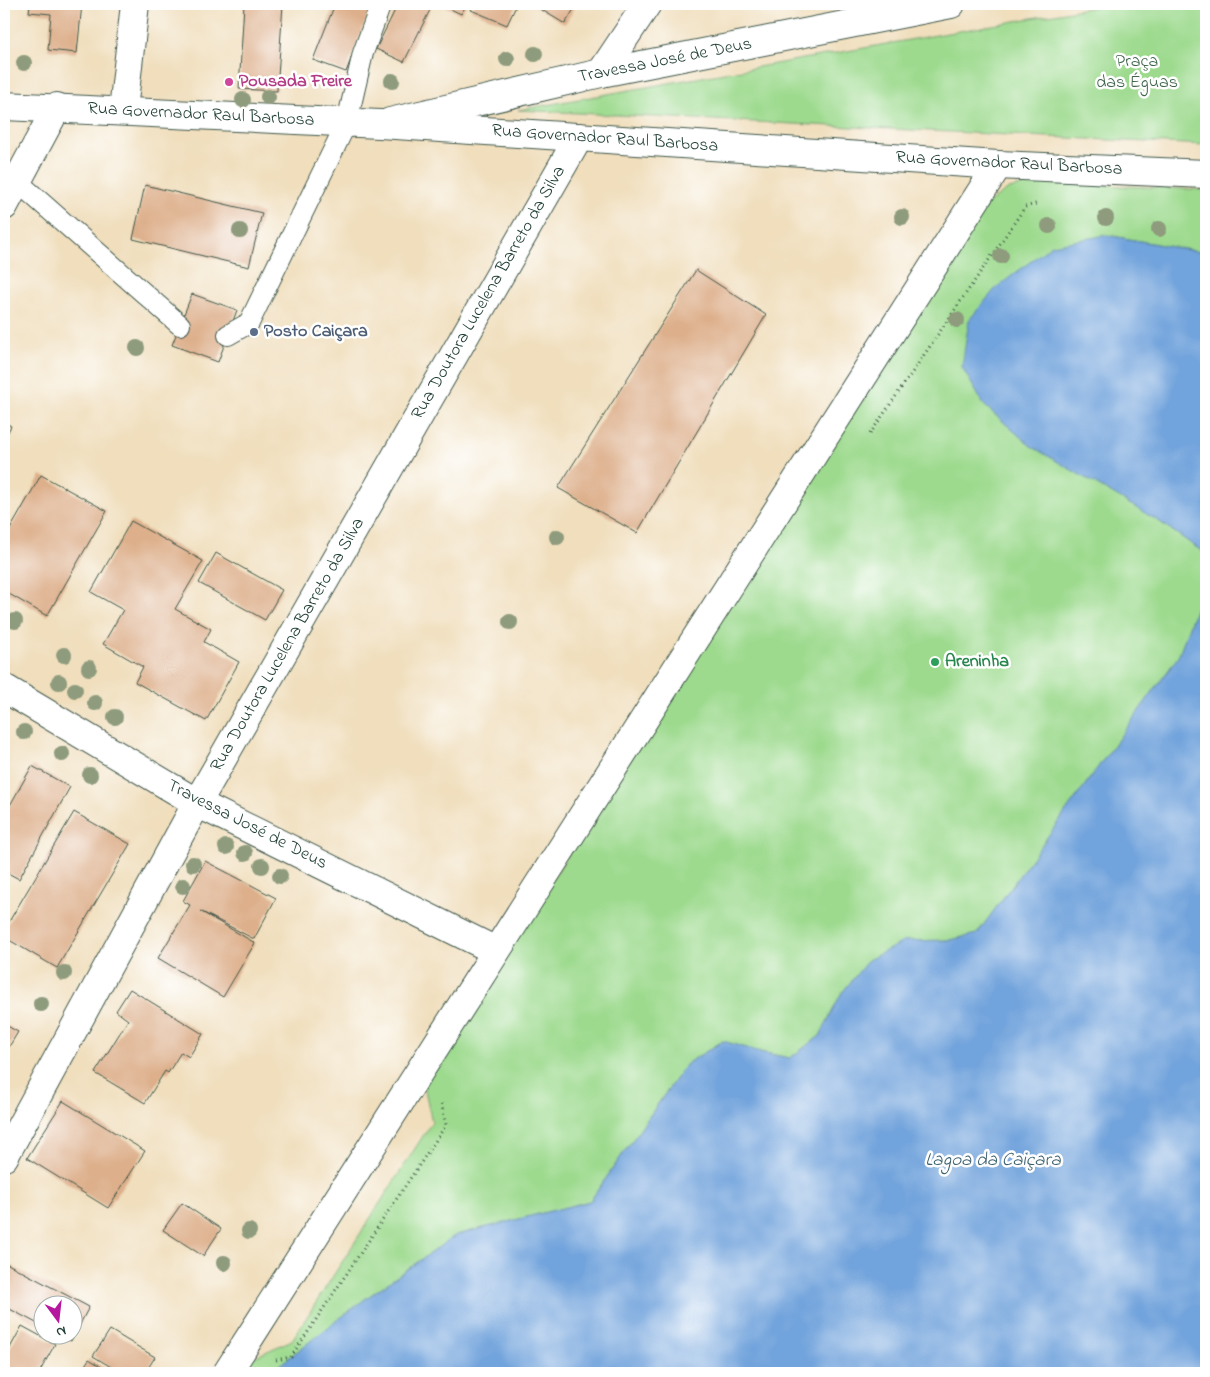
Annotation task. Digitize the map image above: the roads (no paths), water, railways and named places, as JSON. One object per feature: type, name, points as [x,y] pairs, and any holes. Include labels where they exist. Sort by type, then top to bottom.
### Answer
[{"type":"street","points":[[123,110],[135,4]]},
{"type":"street","points":[[601,73],[648,4]]},
{"type":"street","name":"Travessa José de Deus","points":[[380,124],[601,73],[951,4]]},
{"type":"street","name":"Rua Governador Raul Barbosa","points":[[4,106],[123,110],[347,122],[998,165],[1206,174]]},
{"type":"street","points":[[4,206],[57,107]]},
{"type":"street","name":"Rua Doutora Lucelena Barreto da Silva","points":[[4,1156],[197,803],[579,137]]},
{"type":"street","points":[[227,1373],[998,165]]},
{"type":"street","name":"Travessa José de Deus","points":[[4,688],[197,803],[496,952]]},
{"type":"lane","points":[[228,335],[249,324],[347,122],[363,53],[381,4]]},
{"type":"lane","points":[[18,182],[180,325]]},
{"type":"water","points":[[1107,235],[1206,253],[1206,554],[1160,522],[1031,446],[984,405],[962,367],[969,320],[996,288],[1052,245]]},
{"type":"water","name":"Lagoa da Caiçara","points":[[1206,580],[1206,1373],[269,1373],[365,1299],[456,1235],[590,1201],[686,1064],[723,1041],[764,1053],[790,1058],[820,1036],[841,994],[868,960],[905,941],[950,940],[977,934],[1178,657]]},
{"type":"place","name":"Pousada Freire","points":[[229,82]]},
{"type":"place","name":"Posto Caiçara","points":[[254,332]]},
{"type":"place","name":"Areninha","points":[[935,662]]},
{"type":"park label","name":"Praça das Éguas","points":[[1137,72]]}]
